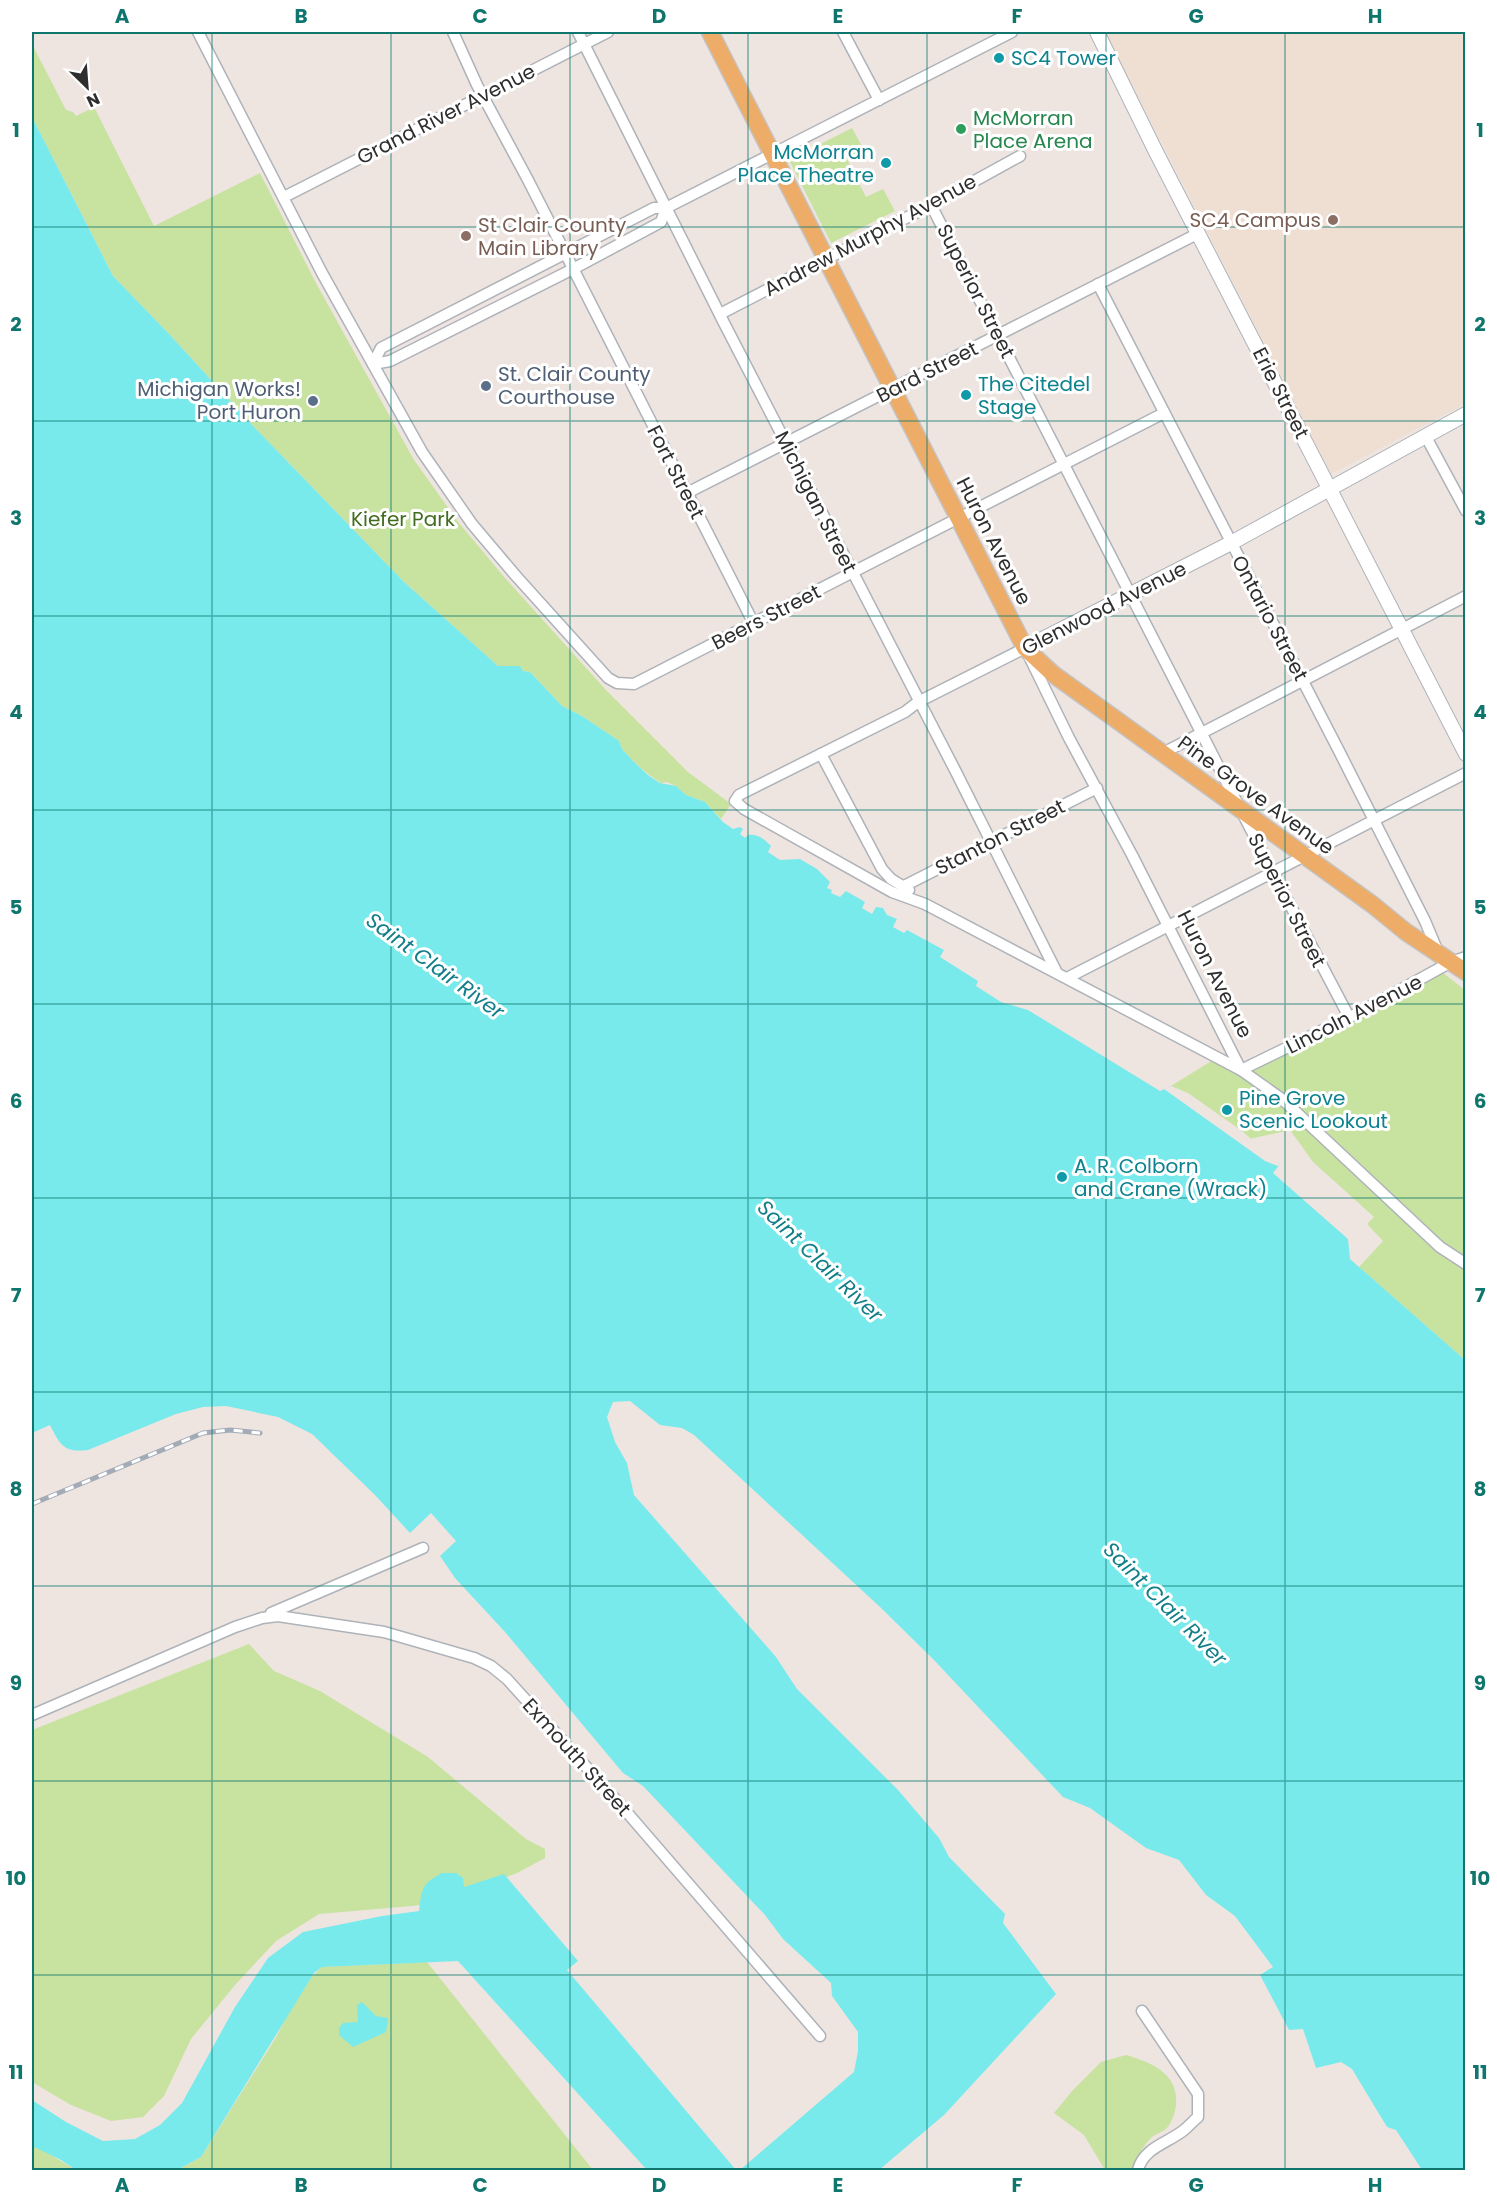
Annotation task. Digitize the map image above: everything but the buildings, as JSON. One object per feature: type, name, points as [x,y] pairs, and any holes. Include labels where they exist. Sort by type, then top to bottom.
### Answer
[{"type":"main road","name":"Huron Avenue","points":[[710,32],[1025,648]]},
{"type":"main road","name":"Pine Grove Avenue","points":[[1025,648],[1053,674],[1306,856],[1406,932],[1452,957],[1466,972]]},
{"type":"street","points":[[198,32],[322,273],[373,364]]},
{"type":"street","name":"Fort Street","points":[[453,32],[477,85],[754,624]]},
{"type":"street","name":"Michigan Street","points":[[578,32],[1056,971]]},
{"type":"street","name":"Grand River Avenue","points":[[284,197],[608,32]]},
{"type":"street","points":[[843,32],[879,100]]},
{"type":"street","points":[[373,364],[381,348],[654,208],[666,208],[1012,32]]},
{"type":"street","name":"Erie Street","points":[[1097,32],[1466,754]]},
{"type":"street","name":"Andrew Murphy Avenue","points":[[720,314],[931,205],[1020,156]]},
{"type":"street","name":"Superior Street","points":[[931,205],[1349,1017]]},
{"type":"street","points":[[373,364],[390,361],[573,269],[661,222],[666,208]]},
{"type":"street","name":"Bard Street","points":[[687,493],[1199,233]]},
{"type":"street","name":"Ontario Street","points":[[1098,284],[1425,921],[1452,957]]},
{"type":"street","name":"Beers Street","points":[[373,364],[422,452],[472,524],[608,678],[624,684],[634,684],[754,624],[1164,413]]},
{"type":"street","name":"Glenwood Avenue","points":[[925,904],[892,892],[744,809],[735,801],[739,795],[905,712],[918,702],[1231,543],[1466,414]]},
{"type":"street","points":[[1425,435],[1466,512]]},
{"type":"street","points":[[1163,753],[1466,596]]},
{"type":"street","name":"Huron Avenue","points":[[1025,648],[1241,1070]]},
{"type":"street","points":[[821,754],[882,869],[891,879],[904,886],[925,904],[1241,1070],[1282,1099],[1440,1247],[1462,1262]]},
{"type":"street","points":[[1067,978],[1466,773]]},
{"type":"street","name":"Stanton Street","points":[[904,886],[1097,788]]},
{"type":"street","name":"Lincoln Avenue","points":[[1241,1070],[1349,1017],[1452,957]]},
{"type":"street","name":"Exmouth Street","points":[[32,1715],[423,1548]]},
{"type":"street","name":"Exmouth Street","points":[[254,1620],[270,1616],[287,1616],[384,1632],[474,1658],[499,1672],[618,1802],[820,2036]]},
{"type":"street","points":[[1138,2170],[1157,2145],[1184,2131],[1198,2116],[1198,2094],[1142,2011]]},
{"type":"shaded area","name":"SC4 Campus","points":[[1105,32],[1455,32],[1465,36],[1465,404],[1331,474]]},
{"type":"green space","name":"Kiefer Park","points":[[32,44],[66,110],[73,112],[76,116],[95,109],[154,226],[260,173],[317,285],[414,460],[459,523],[505,578],[606,690],[688,772],[731,804],[721,819],[705,802],[686,795],[667,782],[661,783],[648,774],[622,749],[619,741],[582,716],[562,706],[530,672],[523,671],[519,666],[498,666],[404,582],[255,428],[113,276],[32,117]]},
{"type":"green space","points":[[852,128],[864,150],[847,159],[866,197],[883,189],[895,211],[831,243],[789,160]]},
{"type":"green space","points":[[1443,973],[1465,990],[1465,1360],[1359,1267],[1383,1241],[1367,1224],[1374,1217],[1313,1162],[1290,1130],[1249,1139],[1171,1086],[1213,1060],[1239,1075]]},
{"type":"green space","points":[[249,1644],[274,1671],[320,1691],[428,1757],[526,1839],[545,1849],[545,1858],[517,1873],[435,1904],[319,1914],[276,1941],[235,1985],[191,2039],[164,2096],[143,2117],[111,2121],[71,2105],[32,2082],[32,1730]]},
{"type":"green space","points":[[427,1962],[593,2170],[177,2170],[201,2157],[275,2039],[304,1984],[322,1967]]},
{"type":"green space","points":[[1126,2055],[1159,2069],[1171,2080],[1176,2097],[1175,2109],[1172,2121],[1167,2128],[1145,2145],[1133,2170],[1105,2170],[1084,2135],[1054,2113],[1101,2062]]},
{"type":"green space","points":[[32,2144],[76,2170],[32,2170]]},
{"type":"water","name":"Saint Clair River","points":[[32,117],[113,276],[255,428],[404,582],[498,666],[520,666],[523,671],[530,672],[562,706],[582,716],[619,741],[622,749],[648,775],[660,783],[676,786],[686,795],[705,802],[723,822],[733,829],[740,827],[743,829],[740,834],[745,838],[752,835],[763,839],[771,846],[768,852],[780,860],[800,859],[817,869],[830,882],[827,888],[832,890],[831,893],[840,897],[846,891],[865,902],[862,908],[872,914],[876,907],[883,908],[887,915],[897,919],[893,927],[904,933],[907,930],[944,950],[940,957],[978,981],[976,986],[1001,1002],[1028,1010],[1160,1091],[1171,1086],[1187,1095],[1280,1164],[1273,1173],[1348,1239],[1350,1259],[1465,1360],[1465,2170],[1422,2170],[1396,2130],[1387,2127],[1352,2069],[1341,2062],[1316,2068],[1303,2029],[1289,2030],[1260,1975],[1273,1967],[1235,1916],[1206,1895],[1179,1860],[1146,1848],[1090,1808],[1063,1797],[933,1659],[880,1607],[694,1435],[682,1428],[660,1425],[630,1401],[613,1402],[607,1417],[615,1442],[627,1463],[634,1495],[776,1657],[797,1689],[898,1790],[939,1838],[949,1857],[1005,1914],[1003,1923],[1056,1994],[944,2115],[879,2170],[740,2170],[854,2072],[858,2051],[858,2032],[832,1996],[831,1983],[783,1939],[765,1915],[643,1786],[623,1773],[505,1632],[455,1578],[440,1556],[456,1541],[431,1513],[410,1533],[375,1495],[312,1434],[278,1417],[226,1406],[203,1407],[176,1414],[88,1450],[68,1449],[57,1438],[50,1425],[32,1433]]},
{"type":"water","points":[[442,1873],[456,1873],[463,1878],[464,1887],[504,1874],[578,1961],[567,1970],[736,2170],[647,2170],[458,1961],[322,1967],[314,1973],[201,2157],[177,2170],[76,2170],[32,2146],[32,2100],[66,2122],[103,2141],[135,2139],[160,2125],[182,2103],[235,2007],[268,1958],[303,1932],[419,1911],[426,1884]]},
{"type":"water","points":[[362,2002],[376,2016],[388,2018],[386,2032],[353,2047],[339,2035],[339,2028],[343,2023],[358,2022],[357,2005]]},
{"type":"pier","points":[[1171,1086],[1188,1093],[1242,1131],[1280,1164],[1278,1166],[1265,1161],[1164,1089]]},
{"type":"railway","points":[[32,1504],[203,1433],[230,1430],[260,1433]]},
{"type":"place","name":"SC4 Tower","points":[[999,58]]},
{"type":"place","name":"McMorran Place Arena","points":[[961,129]]},
{"type":"place","name":"McMorran Place Theatre","points":[[886,163]]},
{"type":"place","name":"SC4 Campus","points":[[1333,220]]},
{"type":"place","name":"St Clair County Main Library","points":[[466,236]]},
{"type":"place","name":"St. Clair County Courthouse","points":[[486,386]]},
{"type":"place","name":"The Citedel Stage","points":[[966,395]]},
{"type":"place","name":"Michigan Works! Port Huron","points":[[313,401]]},
{"type":"place","name":"Pine Grove Scenic Lookout","points":[[1227,1110]]},
{"type":"place","name":"A. R. Colborn and Crane (Wrack)","points":[[1062,1177]]}]
